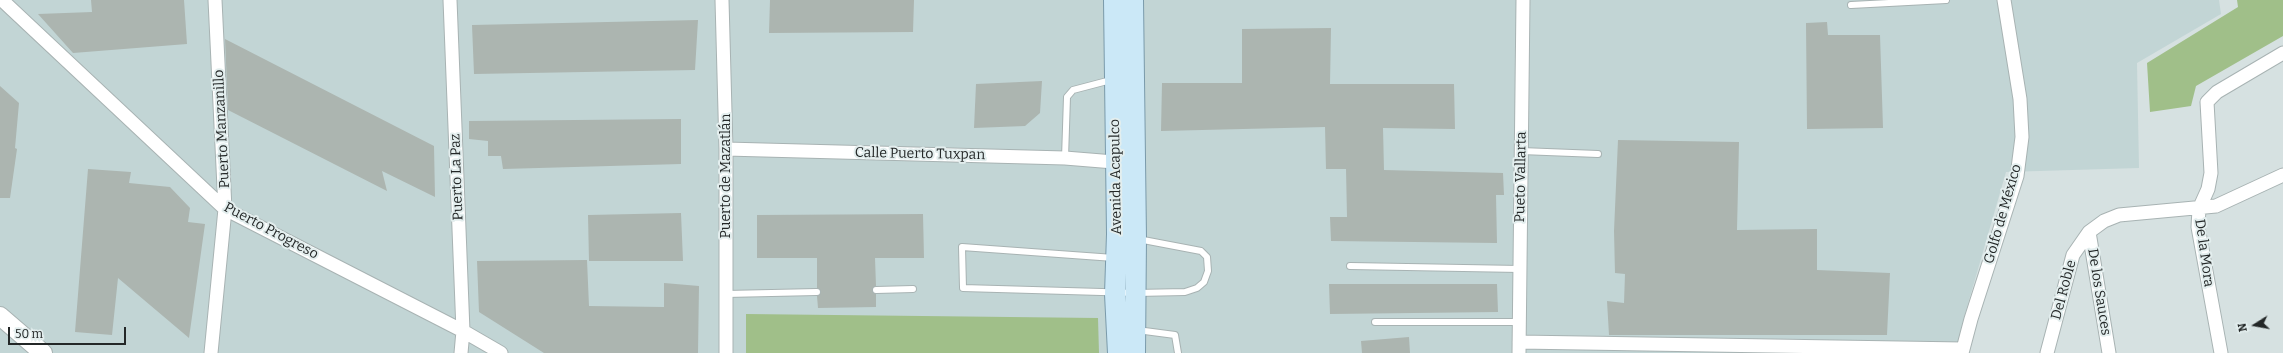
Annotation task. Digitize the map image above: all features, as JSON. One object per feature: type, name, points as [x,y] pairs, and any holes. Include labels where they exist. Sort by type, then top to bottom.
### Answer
[{"type":"main road","name":"Avenida Acapulco","points":[[1114,0],[1114,162],[1136,293],[1118,353]]},
{"type":"main road","name":"Avenida Acapulco","points":[[1133,0],[1126,236],[1116,258],[1115,294],[1135,353]]},
{"type":"street","name":"Puerto Progreso","points":[[2,0],[225,209],[464,331],[501,353]]},
{"type":"street","name":"Puerto Manzanillo","points":[[211,353],[225,209],[215,0]]},
{"type":"street","name":"Puerto La Paz","points":[[450,0],[464,331],[461,353]]},
{"type":"street","name":"Puerto de Mazatlán","points":[[722,0],[726,149],[726,353]]},
{"type":"street","name":"Pueto Vallarta","points":[[1519,347],[1523,0]]},
{"type":"street","name":"Golfo de México","points":[[1963,351],[2017,176],[2022,137],[2020,99],[2004,0]]},
{"type":"street","name":"De la Mora","points":[[2221,353],[2198,227],[2199,209],[2208,189],[2211,173],[2206,115],[2207,102],[2217,92],[2283,53]]},
{"type":"street","name":"Calle Puerto Tuxpan","points":[[726,149],[1065,158],[1114,162]]},
{"type":"street","name":"Del Roble","points":[[2048,353],[2072,255],[2089,232],[2104,221],[2119,216],[2199,209],[2216,206],[2283,175]]},
{"type":"street","name":"De los Sauces","points":[[2089,232],[2109,353]]},
{"type":"street","points":[[0,316],[43,353]]},
{"type":"street","points":[[1519,347],[1963,351]]},
{"type":"lane","points":[[1851,5],[1946,0]]},
{"type":"lane","points":[[1065,158],[1066,97],[1073,90],[1115,78]]},
{"type":"lane","points":[[1521,151],[1598,154]]},
{"type":"lane","points":[[1116,258],[962,247],[963,288],[1115,294],[1185,292],[1197,288],[1204,282],[1208,270],[1207,257],[1201,251],[1126,236]]},
{"type":"lane","points":[[1350,266],[1520,269]]},
{"type":"lane","points":[[876,290],[913,289]]},
{"type":"lane","points":[[726,294],[817,292]]},
{"type":"lane","points":[[1375,322],[1519,322]]},
{"type":"lane","points":[[1126,329],[1175,335],[1178,353]]},
{"type":"shaded area","points":[[0,0],[2219,0],[2221,14],[2137,63],[2139,168],[2006,172],[1963,321],[1961,353],[0,353]]},
{"type":"green space","points":[[2237,0],[2283,0],[2283,36],[2196,86],[2191,106],[2150,112],[2147,63],[2238,7]]},
{"type":"green space","points":[[746,314],[1098,318],[1099,353],[746,353]]},
{"type":"building","points":[[91,0],[184,0],[187,44],[73,53],[38,14],[92,12]]},
{"type":"building","points":[[770,0],[914,0],[913,32],[769,33]]},
{"type":"building","points":[[698,20],[695,70],[474,74],[472,25]]},
{"type":"building","points":[[1827,22],[1828,35],[1880,35],[1883,128],[1807,129],[1806,23]]},
{"type":"building","points":[[1331,28],[1330,84],[1454,84],[1455,129],[1383,128],[1384,170],[1503,173],[1504,195],[1496,195],[1497,243],[1331,241],[1330,217],[1347,217],[1346,169],[1326,169],[1325,127],[1161,131],[1162,83],[1242,83],[1242,29]]},
{"type":"building","points":[[225,39],[434,146],[435,197],[382,171],[387,191],[228,110]]},
{"type":"building","points":[[1042,81],[1040,113],[1025,126],[974,128],[976,84]]},
{"type":"building","points":[[0,86],[19,103],[15,148],[17,149],[10,198],[0,198]]},
{"type":"building","points":[[681,119],[681,164],[503,169],[501,156],[488,156],[488,141],[469,139],[469,121]]},
{"type":"building","points":[[1618,140],[1739,142],[1737,230],[1817,229],[1817,270],[1890,273],[1887,335],[1609,335],[1607,301],[1624,303],[1625,274],[1615,273],[1614,231]]},
{"type":"building","points":[[88,169],[131,172],[129,183],[170,187],[190,208],[188,222],[205,224],[189,338],[118,278],[112,335],[75,332]]},
{"type":"building","points":[[681,213],[683,261],[589,261],[588,215]]},
{"type":"building","points":[[923,214],[924,258],[875,258],[876,286],[872,290],[876,294],[876,307],[818,308],[817,296],[821,292],[817,288],[817,258],[757,258],[757,215]]},
{"type":"building","points":[[587,260],[589,306],[664,307],[664,283],[699,286],[698,353],[544,353],[479,312],[477,261]]},
{"type":"building","points":[[1329,284],[1497,284],[1498,312],[1330,314]]},
{"type":"building","points":[[1409,337],[1410,353],[1362,353],[1361,341]]}]
